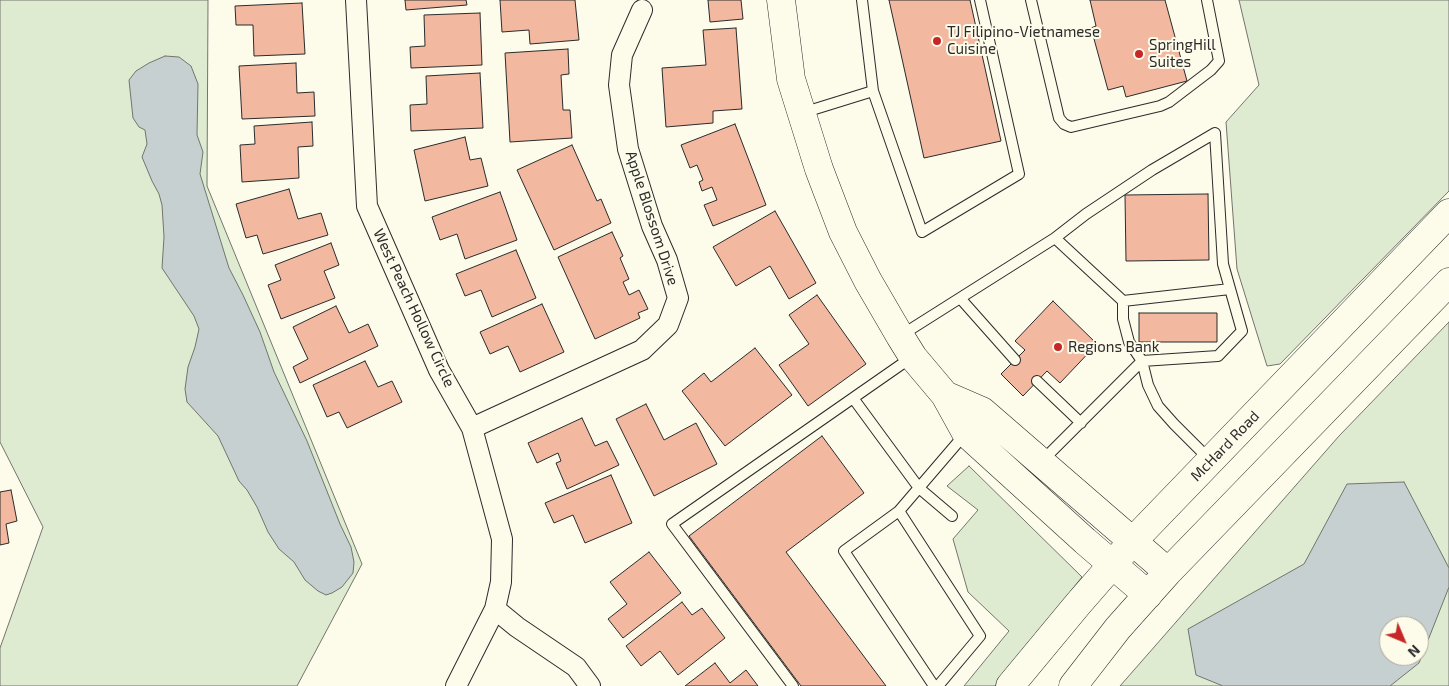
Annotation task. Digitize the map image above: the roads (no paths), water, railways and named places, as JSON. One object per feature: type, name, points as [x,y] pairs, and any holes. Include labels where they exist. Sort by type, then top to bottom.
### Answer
[{"type":"main road","points":[[781,0],[791,79],[818,169],[844,232],[868,281],[906,347],[946,395],[966,434],[1148,595]]},
{"type":"main road","name":"McHard Road","points":[[1010,686],[1132,542],[1449,213]]},
{"type":"main road","points":[[1073,686],[1118,628],[1168,572],[1449,282]]},
{"type":"main road","points":[[946,395],[982,411],[1168,572]]},
{"type":"street","name":"West Peach Hollow Circle","points":[[356,0],[367,206],[439,370],[472,428],[502,539],[500,582],[495,609],[456,686]]},
{"type":"street","name":"Apple Blossom Drive","points":[[472,428],[642,350],[668,325],[678,298],[667,260],[652,226],[628,149],[619,85],[622,55],[642,10]]},
{"type":"street","points":[[495,609],[517,627],[576,667],[590,686]]},
{"type":"lane","points":[[862,0],[873,92],[922,232],[1018,174],[980,0]]},
{"type":"lane","points":[[1031,0],[1059,118],[1070,127],[1160,106],[1169,102],[1210,70],[1219,60],[1207,0]]},
{"type":"lane","points":[[801,114],[873,92]]},
{"type":"lane","points":[[793,686],[672,524],[853,398],[960,298],[1055,238],[1086,214],[1152,170],[1214,133],[1223,264],[1242,331],[1218,356],[1142,361],[1042,462]]},
{"type":"lane","points":[[1055,238],[1123,301],[1123,319],[1129,342],[1142,361],[1148,385],[1158,406],[1210,461]]},
{"type":"lane","points":[[1123,301],[1230,289]]},
{"type":"lane","points":[[960,298],[1015,360]]},
{"type":"lane","points":[[1037,381],[1081,423]]},
{"type":"lane","points":[[853,398],[919,488],[952,516]]},
{"type":"lane","points":[[934,686],[844,551],[899,511],[966,434]]},
{"type":"lane","points":[[899,511],[980,636],[938,686]]},
{"type":"place","name":"TJ Filipino-Vietnamese Cuisine","points":[[937,41]]},
{"type":"place","name":"SpringHill Suites","points":[[1139,54]]},
{"type":"place","name":"Regions Bank","points":[[1058,347]]}]
